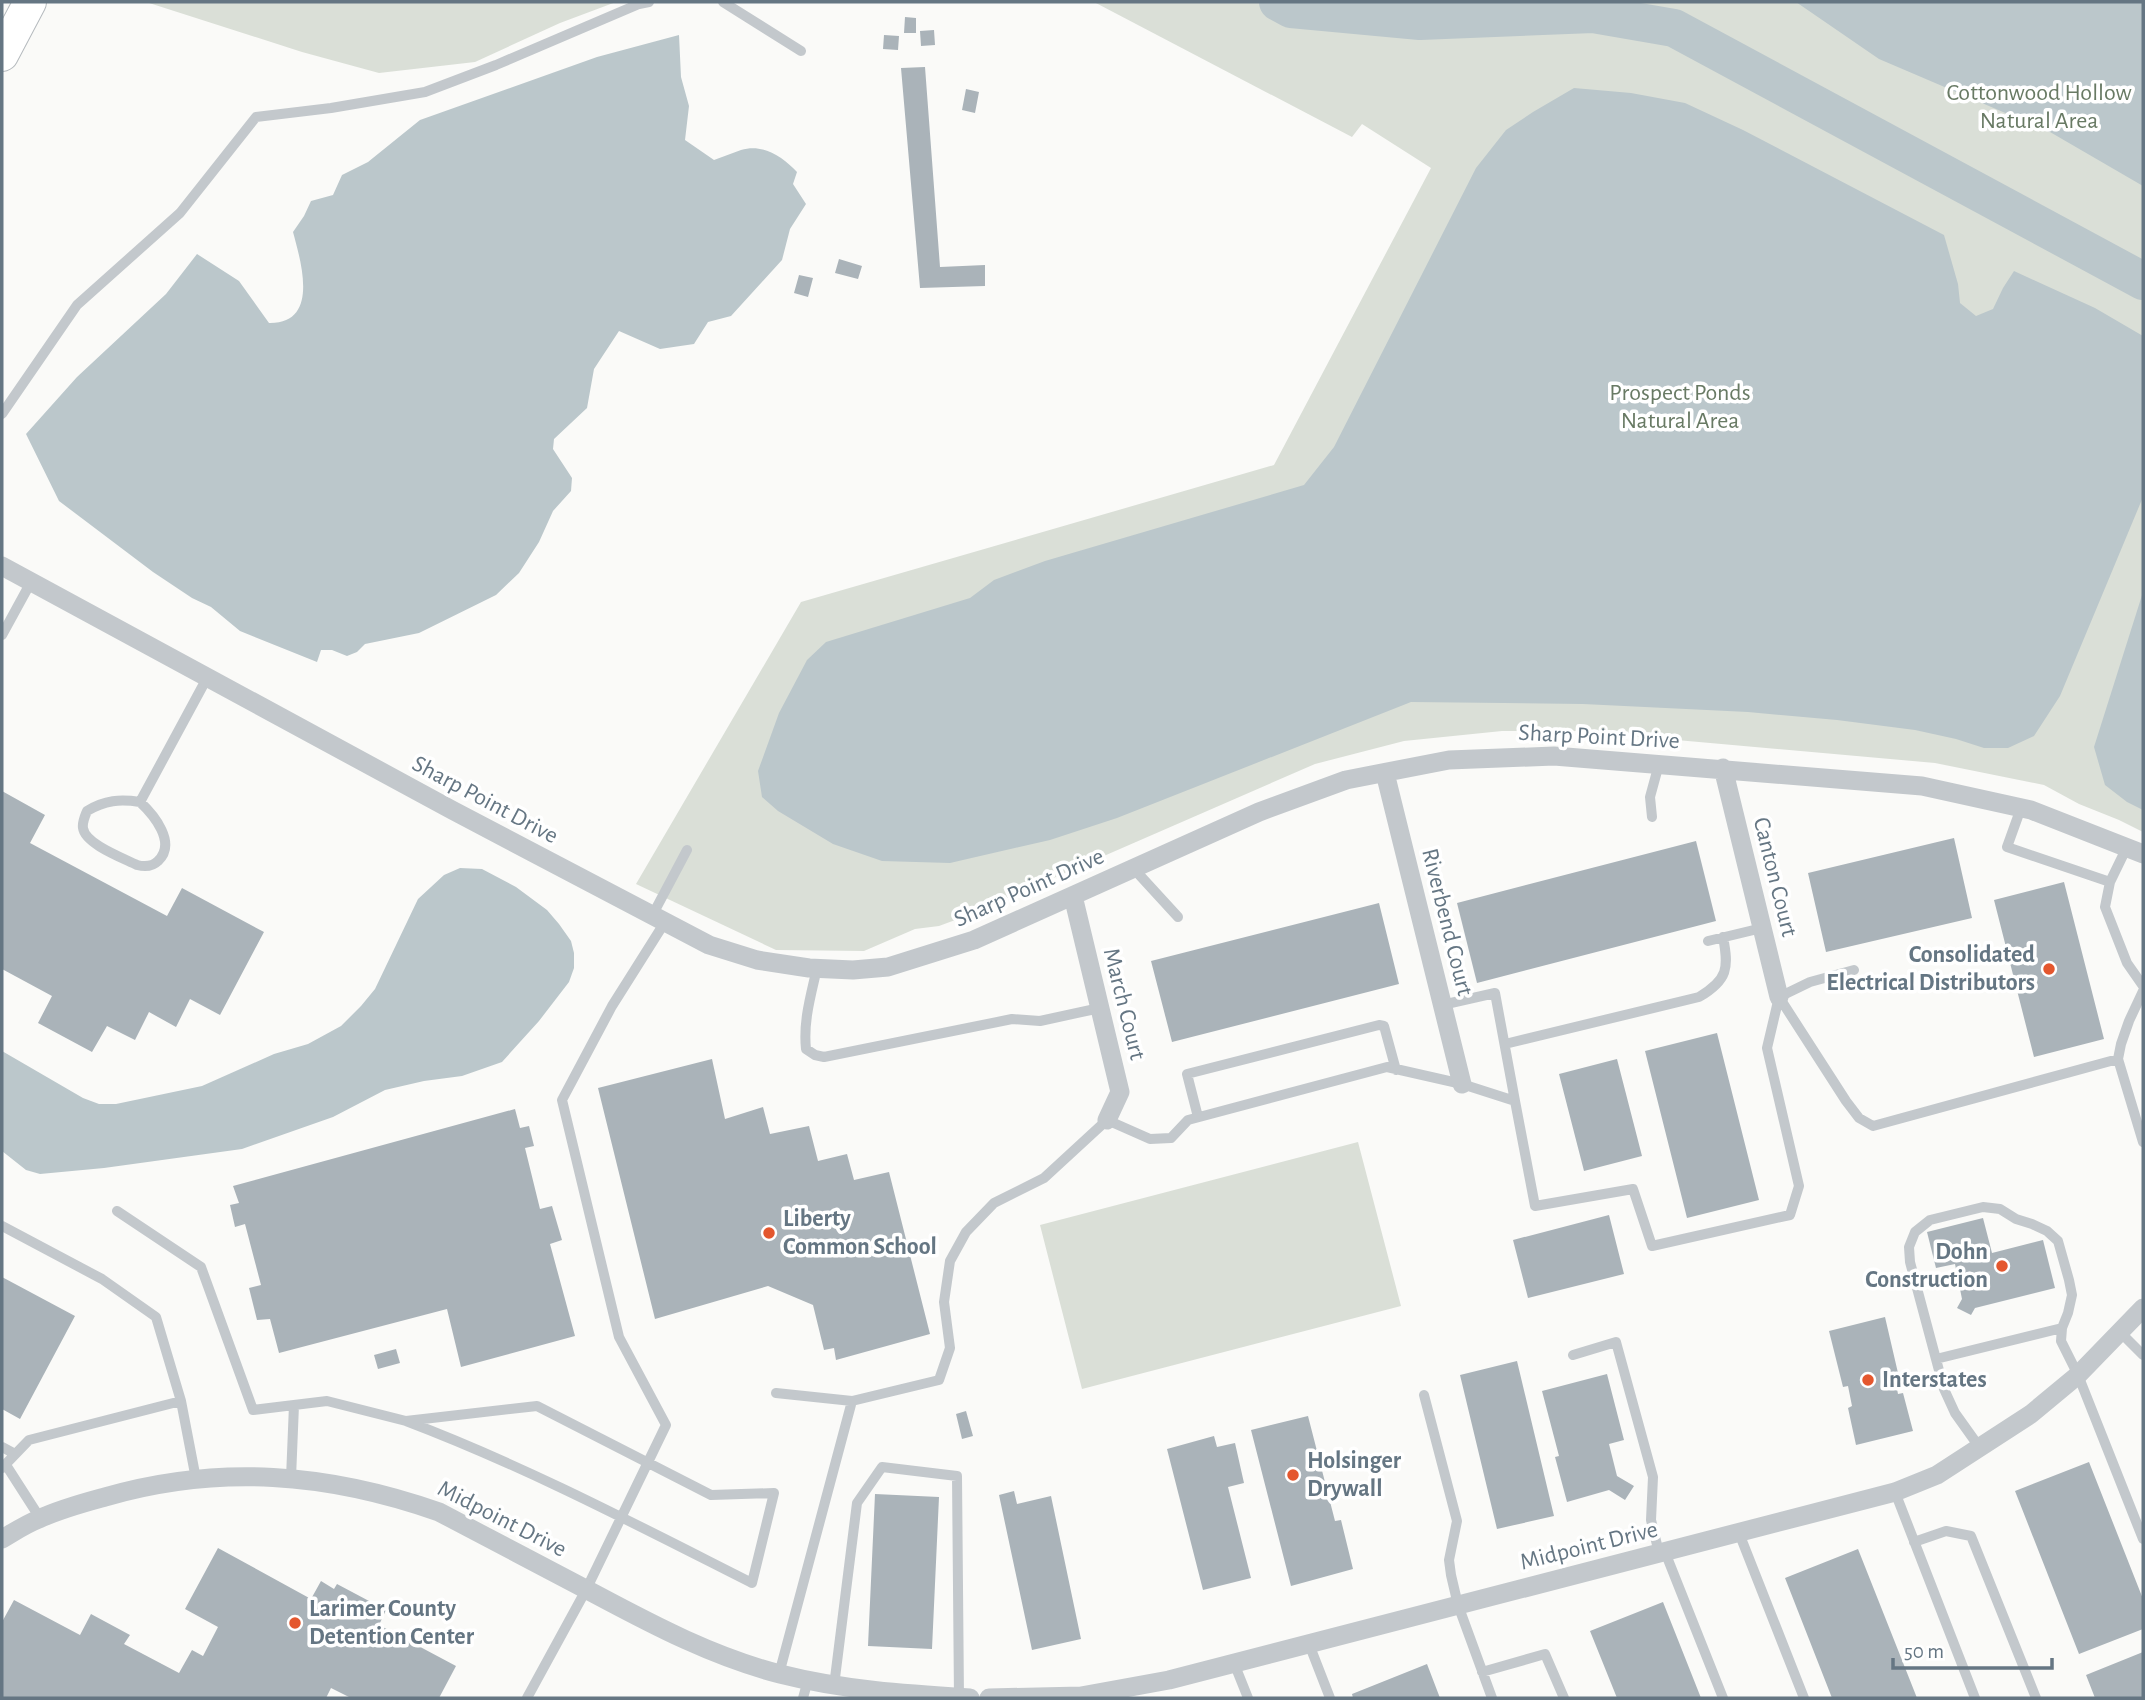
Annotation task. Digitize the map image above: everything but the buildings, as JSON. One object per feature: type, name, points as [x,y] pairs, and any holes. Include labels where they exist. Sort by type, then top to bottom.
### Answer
[{"type":"main road","points":[[2,55],[30,2]]},
{"type":"street","name":"Sharp Point Drive","points":[[2,566],[709,945],[757,960],[817,968],[853,970],[888,967],[974,940],[1258,812],[1346,780],[1449,760],[1554,756],[1922,786],[2021,808],[2135,850]]},
{"type":"street","name":"Canton Court","points":[[1723,768],[1779,997]]},
{"type":"street","name":"Riverbend Court","points":[[1385,773],[1462,1084]]},
{"type":"street","name":"March Court","points":[[1073,896],[1120,1092],[1107,1120]]},
{"type":"street","name":"Midpoint Drive","points":[[989,1698],[1081,1697],[1169,1680],[1895,1492],[1937,1475],[2031,1415],[2078,1375],[2143,1308]]},
{"type":"street","name":"Midpoint Drive","points":[[2,1539],[40,1518],[130,1489],[196,1479],[231,1476],[291,1478],[355,1487],[439,1512],[673,1635],[714,1653],[779,1674],[805,1689],[834,1686],[970,1698]]},
{"type":"lane","points":[[2,414],[77,305],[180,212],[256,117],[425,92],[649,2]]},
{"type":"lane","points":[[723,2],[801,51]]},
{"type":"lane","points":[[2,635],[31,582]]},
{"type":"lane","points":[[141,802],[207,678]]},
{"type":"lane","points":[[1652,817],[1650,797],[1660,764]]},
{"type":"lane","points":[[116,799],[141,802],[154,815],[165,844],[156,863],[145,868],[92,842],[82,827],[87,811],[95,806],[116,799]]},
{"type":"lane","points":[[2021,808],[2007,847],[2110,883]]},
{"type":"lane","points":[[527,1698],[586,1590],[666,1425],[619,1337],[562,1100],[659,919],[687,850]]},
{"type":"lane","points":[[2135,850],[2110,883],[2105,907],[2127,963],[2143,989],[2129,1021],[2118,1059],[2143,1142]]},
{"type":"lane","points":[[1134,869],[1178,917]]},
{"type":"lane","points":[[1708,941],[1762,928]]},
{"type":"lane","points":[[1505,1044],[1699,997],[1714,988],[1724,975],[1727,960],[1723,937]]},
{"type":"lane","points":[[817,968],[808,1006],[805,1037],[806,1049],[824,1057],[1012,1019],[1040,1021],[1100,1008]]},
{"type":"lane","points":[[1779,997],[1810,982],[1854,970]]},
{"type":"lane","points":[[1442,1005],[1495,993],[1535,1206],[1633,1189],[1653,1246],[1790,1215],[1799,1186],[1767,1048],[1779,997]]},
{"type":"lane","points":[[1779,997],[1846,1101],[1859,1118],[1873,1126],[2118,1059]]},
{"type":"lane","points":[[1198,1117],[1187,1074],[1379,1026],[1384,1026],[1396,1070]]},
{"type":"lane","points":[[776,1393],[852,1401],[939,1380],[950,1348],[944,1302],[950,1261],[966,1231],[994,1203],[1044,1178],[1107,1120],[1150,1139],[1171,1138],[1188,1120],[1387,1067],[1462,1084],[1515,1101]]},
{"type":"lane","points":[[1980,1448],[1955,1413],[1944,1389],[1910,1262],[1909,1247],[1915,1232],[1930,1220],[1983,1207],[2000,1209],[2016,1219],[2047,1231],[2058,1241],[2071,1295],[2061,1341],[2078,1375],[2143,1539]]},
{"type":"lane","points":[[117,1211],[201,1267],[253,1410],[327,1401],[406,1421],[465,1443],[752,1583],[774,1493],[710,1496],[537,1406],[406,1421]]},
{"type":"lane","points":[[2,1226],[102,1279],[156,1317],[181,1401],[196,1479]]},
{"type":"lane","points":[[1936,1359],[2062,1328]]},
{"type":"lane","points":[[2120,1332],[2143,1355]]},
{"type":"lane","points":[[1573,1355],[1616,1342],[1653,1477],[1651,1520],[1662,1553],[1723,1698]]},
{"type":"lane","points":[[1424,1395],[1457,1521],[1449,1560],[1458,1605],[1492,1698]]},
{"type":"lane","points":[[40,1518],[4,1466],[29,1440],[181,1401]]},
{"type":"lane","points":[[779,1674],[852,1401]]},
{"type":"lane","points":[[291,1478],[295,1405]]},
{"type":"lane","points":[[2,1447],[15,1454]]},
{"type":"lane","points":[[834,1686],[857,1503],[882,1467],[957,1476],[958,1698]]},
{"type":"lane","points":[[1895,1492],[1975,1698]]},
{"type":"lane","points":[[1914,1542],[1946,1531],[1971,1536],[2036,1698]]},
{"type":"lane","points":[[1739,1533],[1804,1698]]},
{"type":"lane","points":[[1308,1644],[1330,1698]]},
{"type":"lane","points":[[1482,1672],[1545,1654],[1564,1698]]},
{"type":"lane","points":[[1234,1663],[1248,1698]]},
{"type":"green space","points":[[146,2],[616,2],[560,23],[475,62],[379,73],[302,52]]},
{"type":"green space","name":"Prospect Ponds Natural Area","points":[[1094,2],[2143,2],[2143,832],[2079,804],[2044,785],[1935,763],[1576,731],[1502,731],[1404,741],[1315,764],[966,916],[939,926],[915,929],[864,951],[776,950],[636,884],[801,602],[1274,465],[1431,168],[1362,124],[1352,137]]},
{"type":"green space","points":[[1358,1142],[1401,1306],[1082,1389],[1040,1225]]},
{"type":"shaded area","points":[[1796,2],[2143,2],[2143,186],[2050,132],[1879,59]]},
{"type":"shaded area","points":[[679,35],[681,77],[689,106],[685,140],[714,160],[749,148],[772,153],[797,172],[793,184],[806,204],[790,229],[782,260],[731,316],[708,322],[694,344],[660,349],[619,331],[594,369],[587,408],[554,439],[553,449],[572,478],[571,491],[553,511],[539,542],[519,573],[496,595],[419,633],[365,644],[357,652],[347,656],[332,650],[321,650],[317,662],[240,631],[211,607],[192,598],[153,572],[59,501],[26,434],[77,377],[166,294],[197,254],[239,281],[269,323],[285,321],[295,313],[301,303],[303,289],[300,259],[293,232],[311,201],[333,195],[342,175],[368,162],[420,120],[597,57]]},
{"type":"shaded area","name":"Prospect Ponds Natural Area","points":[[1574,88],[1631,93],[1685,103],[1743,130],[1944,235],[1958,284],[1960,303],[1976,316],[1993,309],[2014,271],[2095,308],[2143,336],[2143,497],[2060,696],[2034,736],[2008,748],[1984,748],[1915,730],[1748,712],[1583,704],[1411,702],[1117,818],[1050,840],[950,863],[882,861],[833,844],[778,811],[762,797],[758,771],[779,713],[807,660],[826,642],[970,598],[994,580],[1045,561],[1304,485],[1334,447],[1476,168],[1506,130]]},
{"type":"shaded area","points":[[2143,592],[2143,810],[2127,802],[2105,785],[2094,747]]},
{"type":"shaded area","points":[[460,868],[482,869],[516,887],[547,910],[571,941],[574,953],[574,968],[569,982],[502,1062],[462,1076],[385,1090],[333,1117],[242,1149],[40,1174],[26,1170],[2,1151],[2,1051],[83,1098],[99,1104],[116,1104],[202,1086],[274,1054],[308,1044],[341,1026],[361,1006],[375,989],[418,899],[444,875]]},
{"type":"waterway","points":[[1278,2],[1291,9],[1420,21],[1593,14],[1674,28],[2143,281]]},
{"type":"place","name":"Consolidated Electrical Distributors","points":[[2049,969]]},
{"type":"place","name":"Liberty Common School","points":[[769,1233]]},
{"type":"place","name":"Dohn Construction","points":[[2002,1266]]},
{"type":"place","name":"Interstates","points":[[1868,1380]]},
{"type":"place","name":"Holsinger Drywall","points":[[1293,1475]]},
{"type":"place","name":"Larimer County Detention Center","points":[[295,1623]]},
{"type":"park label","name":"Cottonwood Hollow Natural Area","points":[[2039,107]]}]
